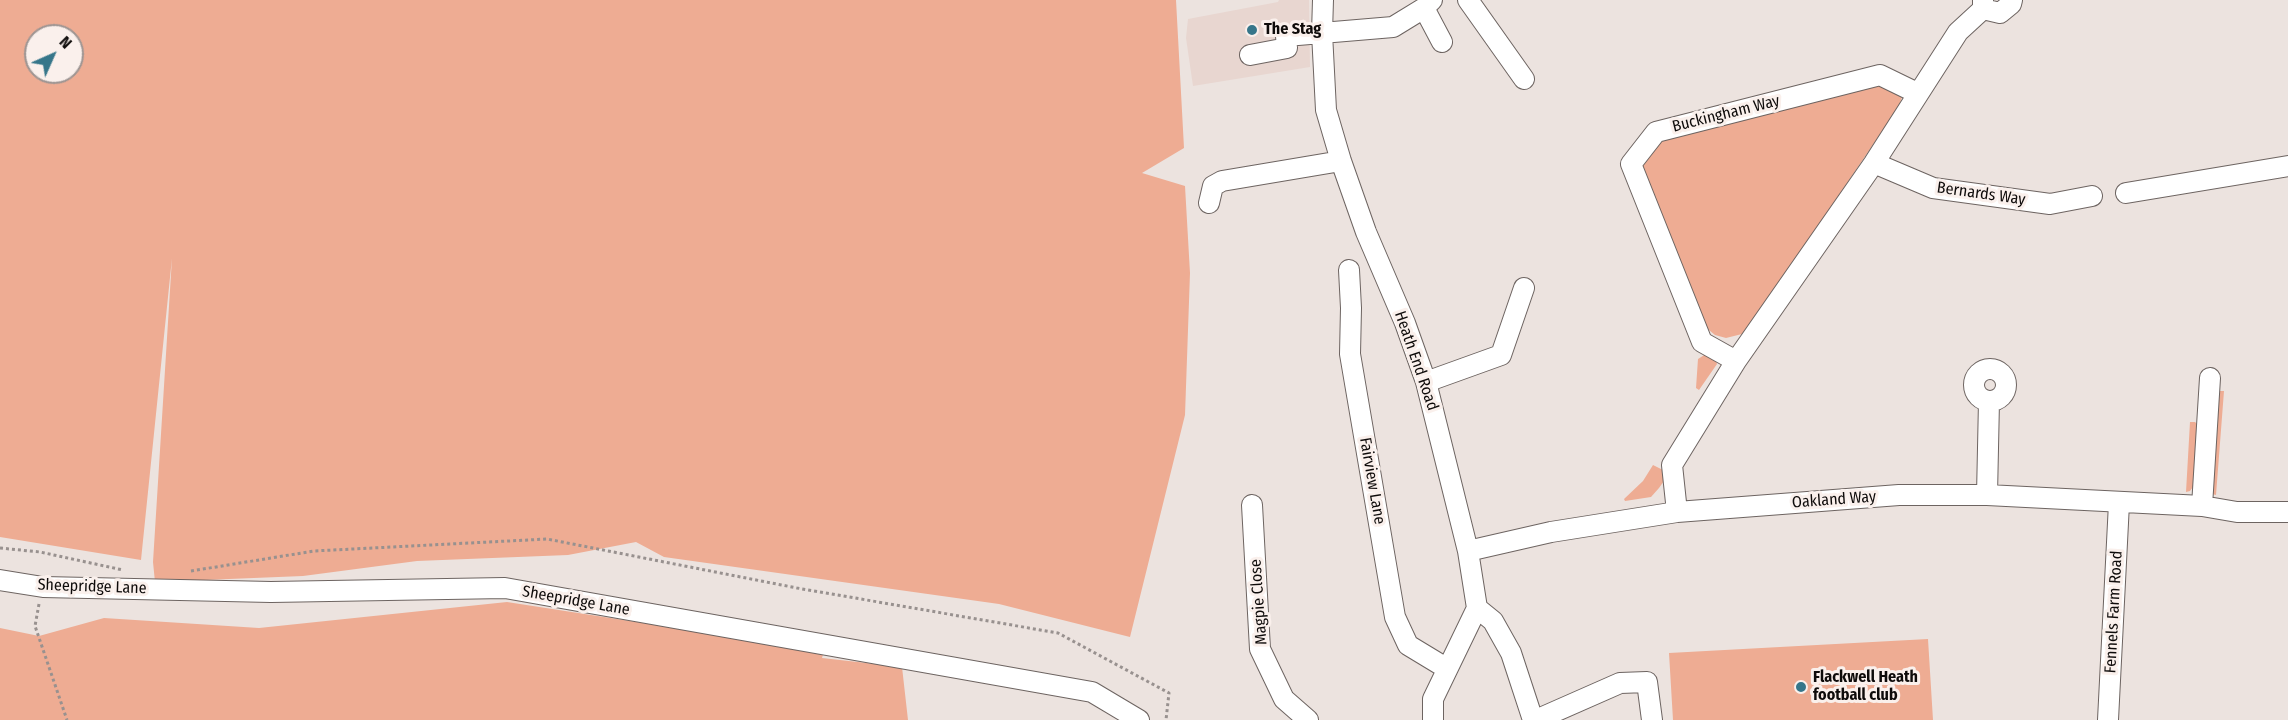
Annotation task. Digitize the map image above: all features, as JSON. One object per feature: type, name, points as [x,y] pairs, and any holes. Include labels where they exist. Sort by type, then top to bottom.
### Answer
[{"type":"street","name":"Heath End Road","points":[[1323,0],[1322,33],[1326,110],[1366,232],[1405,323],[1426,382],[1468,550],[1477,608]]},
{"type":"street","points":[[1468,0],[1524,79]]},
{"type":"street","points":[[1677,512],[1672,465],[1736,361],[1874,163],[1958,32],[1983,5],[2000,13],[2011,4],[2012,0]]},
{"type":"street","points":[[1250,55],[1287,48],[1286,36],[1393,27],[1428,4],[1442,42]]},
{"type":"street","name":"Buckingham Way","points":[[1736,361],[1702,342],[1630,164],[1656,132],[1880,75],[1917,93]]},
{"type":"street","points":[[1209,203],[1213,186],[1222,181],[1341,161]]},
{"type":"street","name":"Bernards Way","points":[[1874,163],[1933,188],[2050,204],[2092,196]]},
{"type":"street","points":[[2127,193],[2288,166]]},
{"type":"street","name":"Fairview Lane","points":[[1349,270],[1350,354],[1395,616],[1408,645],[1446,668]]},
{"type":"street","points":[[1426,382],[1501,355],[1524,288]]},
{"type":"street","points":[[2202,506],[2210,378]]},
{"type":"street","points":[[1987,495],[1989,401]]},
{"type":"street","name":"Oakland Way","points":[[1468,550],[1551,532],[1677,512],[1899,495],[1987,495],[2202,506],[2237,512],[2288,512]]},
{"type":"street","name":"Fennels Farm Road","points":[[2108,720],[2119,503]]},
{"type":"street","name":"Magpie Close","points":[[1252,505],[1260,649],[1284,699],[1308,720]]},
{"type":"street","name":"Sheepridge Lane","points":[[0,580],[43,588],[271,592],[505,588],[1092,692],[1139,720]]},
{"type":"street","points":[[1432,720],[1433,699],[1477,608],[1493,621],[1512,653],[1535,720],[1620,683],[1647,682],[1652,720]]},
{"type":"path","points":[[190,571],[314,551],[547,539],[797,588],[1058,633],[1168,693],[1166,720]]},
{"type":"path","points":[[0,549],[40,552],[133,572]]},
{"type":"path","points":[[43,588],[35,626],[67,720]]},
{"type":"shaded area","points":[[0,0],[1176,0],[1184,148],[1142,173],[1185,186],[1190,273],[1185,415],[1130,637],[999,604],[664,557],[636,542],[568,555],[417,561],[303,576],[155,582],[153,562],[172,258],[141,560],[0,537]]},
{"type":"shaded area","points":[[1279,0],[1309,0],[1310,67],[1193,86],[1186,38],[1188,19]]},
{"type":"shaded area","points":[[1887,77],[1901,88],[1902,97],[1899,106],[1746,333],[1726,338],[1715,335],[1704,326],[1641,171],[1649,140]]},
{"type":"shaded area","points":[[1712,350],[1717,364],[1699,390],[1696,388],[1698,359]]},
{"type":"shaded area","points":[[2219,391],[2224,391],[2216,495],[2208,493]]},
{"type":"shaded area","points":[[2190,422],[2195,422],[2199,426],[2196,483],[2190,491],[2186,492]]},
{"type":"shaded area","points":[[1653,465],[1665,471],[1666,478],[1659,488],[1651,497],[1625,501],[1624,499],[1643,481]]},
{"type":"shaded area","points":[[507,602],[824,651],[822,658],[902,667],[908,720],[0,720],[0,628],[39,636],[104,618],[259,628]]},
{"type":"shaded area","name":"Flackwell Heath football club","points":[[1928,639],[1933,720],[1673,720],[1669,653]]},
{"type":"place","name":"The Stag","points":[[1252,30]]},
{"type":"place","name":"Flackwell Heath football club","points":[[1801,687]]}]
